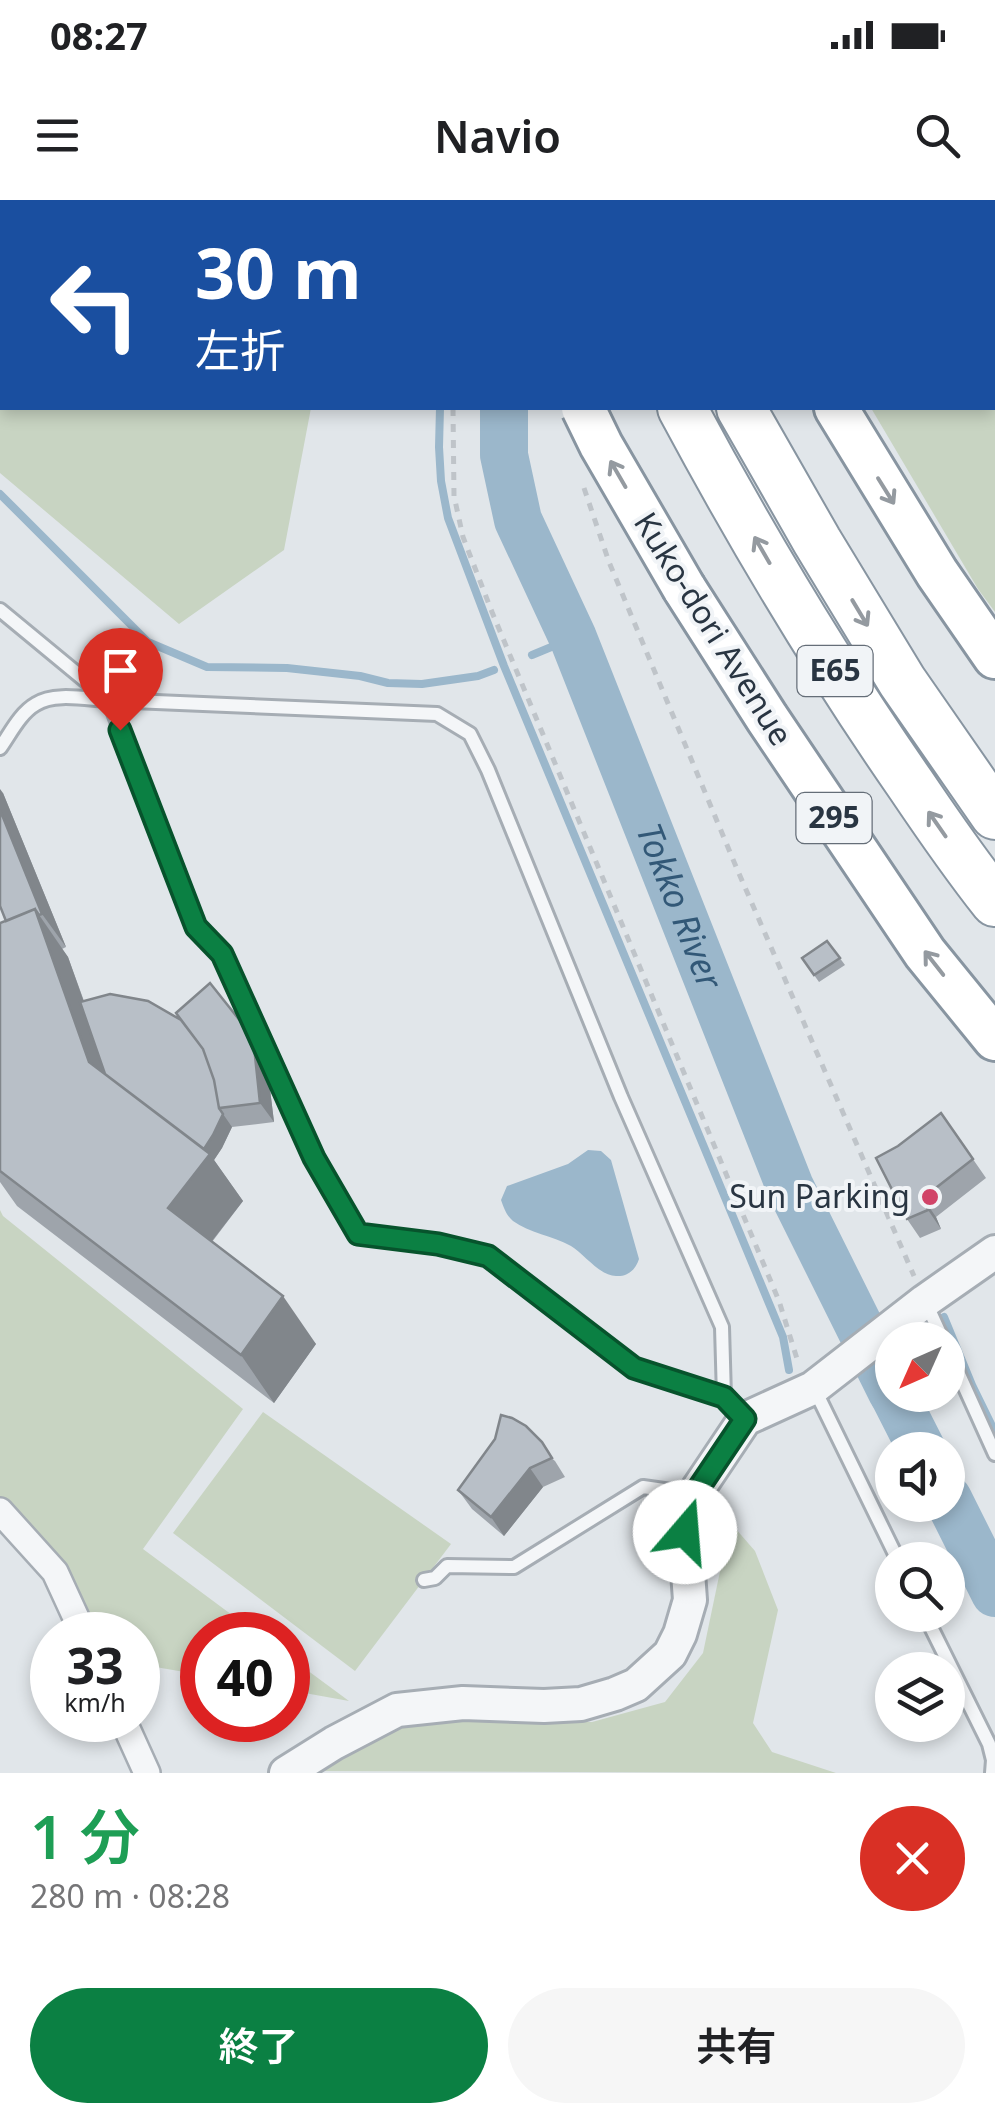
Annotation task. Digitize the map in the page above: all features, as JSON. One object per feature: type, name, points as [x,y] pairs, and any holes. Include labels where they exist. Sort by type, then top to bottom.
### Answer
[{"type":"highway","name":"Kuko-dori Avenue","points":[[584,410],[684,588],[767,718],[925,952],[995,1039]]},
{"type":"highway","name":"E65","points":[[742,410],[902,682],[995,815]]},
{"type":"highway","points":[[837,410],[936,573],[995,657]]},
{"type":"highway","name":"E65","points":[[687,418],[861,713],[995,902]]},
{"type":"street","points":[[286,1773],[334,1742],[396,1710],[462,1703],[581,1704],[636,1685],[670,1654],[680,1634],[690,1600],[685,1532],[694,1495],[734,1408],[818,1384],[995,1252]]},
{"type":"street","points":[[0,1511],[55,1572],[73,1612]]},
{"type":"street","points":[[133,1742],[147,1773]]},
{"type":"lane","points":[[0,610],[108,700],[196,927],[222,954],[314,1158],[358,1234],[438,1244],[488,1256],[634,1368],[734,1408]]},
{"type":"lane","points":[[0,748],[24,714],[38,702],[56,698],[437,714],[470,734],[496,788],[621,1097],[722,1327],[734,1408]]},
{"type":"lane","points":[[920,1306],[931,1322]]},
{"type":"lane","points":[[818,1384],[890,1542]]},
{"type":"lane","points":[[965,1388],[995,1454]]},
{"type":"lane","points":[[424,1580],[435,1578],[447,1566],[514,1567],[642,1488],[694,1495]]},
{"type":"lane","points":[[933,1632],[988,1744],[992,1773]]},
{"type":"path","points":[[453,410],[454,496],[463,537],[779,1302],[796,1358],[818,1384]]},
{"type":"path","points":[[584,486],[609,562],[920,1306]]},
{"type":"green space","points":[[0,410],[311,410],[284,550],[179,624],[0,473]]},
{"type":"green space","points":[[872,410],[995,410],[995,612]]},
{"type":"green space","points":[[0,1210],[243,1409],[143,1549],[228,1612],[180,1612],[180,1671],[160,1668],[160,1612],[84,1612],[0,1498]]},
{"type":"green space","points":[[263,1412],[451,1544],[355,1671],[310,1637],[310,1612],[277,1612],[173,1533]]},
{"type":"green space","points":[[735,1528],[755,1551],[778,1610],[753,1723],[772,1752],[836,1773],[317,1771],[391,1727],[430,1717],[592,1722],[665,1702],[703,1653],[723,1557]]},
{"type":"green space","points":[[310,1672],[349,1701],[310,1694]]},
{"type":"water","points":[[588,1150],[601,1151],[611,1160],[639,1259],[634,1269],[624,1275],[610,1275],[571,1246],[519,1225],[501,1200],[507,1186],[568,1164]]},
{"type":"building","points":[[0,810],[42,914],[35,909],[6,921],[0,906]]},
{"type":"building","points":[[35,909],[89,1062],[210,1154],[168,1208],[283,1296],[241,1355],[0,1171],[0,923]]},
{"type":"building","points":[[827,941],[840,958],[814,975],[802,958]]},
{"type":"building","points":[[210,983],[253,1037],[260,1103],[219,1108],[203,1049],[176,1013]]},
{"type":"building","points":[[110,994],[148,1001],[181,1020],[203,1049],[223,1114],[204,1149],[105,1074],[80,1002]]},
{"type":"building","points":[[941,1113],[973,1159],[923,1198],[928,1210],[907,1219],[876,1158]]},
{"type":"building","points":[[501,1415],[526,1426],[552,1458],[530,1468],[491,1517],[458,1490],[495,1439]]},
{"type":"waterway","points":[[440,410],[441,481],[448,518],[504,666],[783,1337],[789,1370]]},
{"type":"waterway","name":"Tokko River","points":[[504,410],[504,455],[518,520],[573,638],[790,1187],[875,1358]]},
{"type":"waterway","points":[[0,494],[148,642],[207,667],[287,668],[388,683],[422,684],[494,670]]},
{"type":"waterway","points":[[532,655],[573,638]]},
{"type":"waterway","points":[[944,1317],[995,1432]]},
{"type":"waterway","name":"Tokko River","points":[[903,1412],[913,1432]]},
{"type":"waterway","name":"Tokko River","points":[[960,1522],[995,1593]]},
{"type":"place","name":"Sun Parking","points":[[930,1197]]},
{"type":"route","points":[[120,730],[196,927],[222,954],[314,1158],[358,1234],[438,1244],[488,1256],[634,1368],[724,1397],[745,1419],[694,1495],[685,1532]]}]
